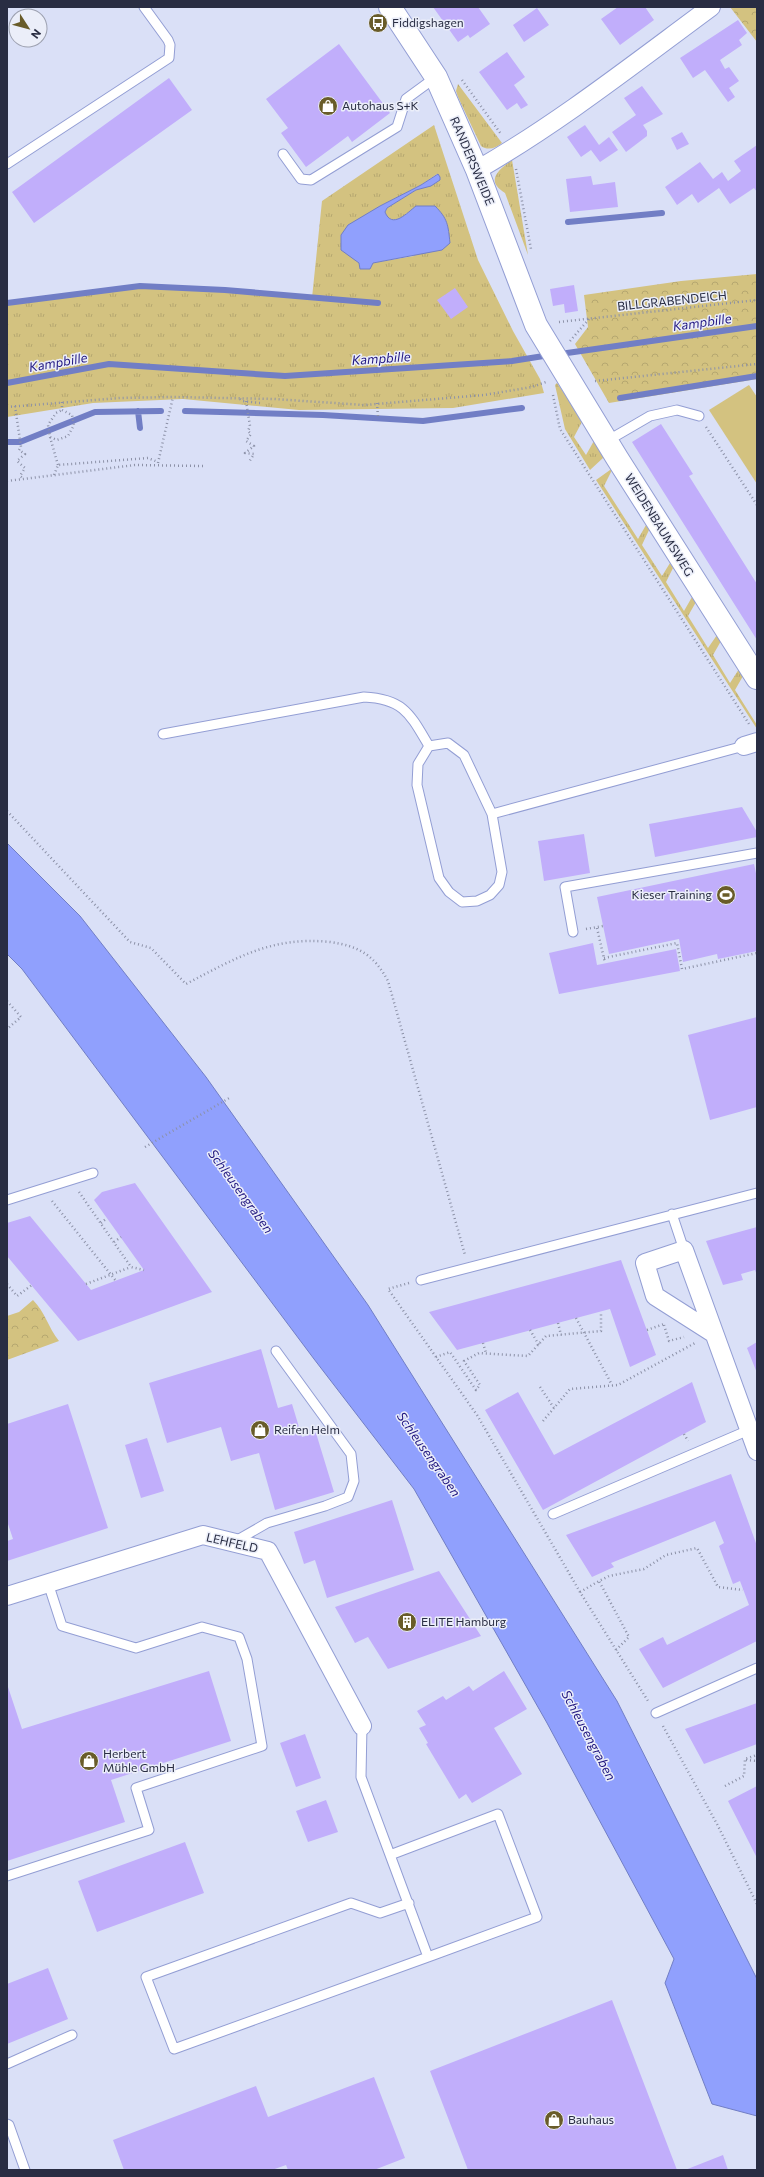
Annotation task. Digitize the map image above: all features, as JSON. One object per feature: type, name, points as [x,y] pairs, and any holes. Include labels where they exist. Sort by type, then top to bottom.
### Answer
[{"type":"street","name":"RANDERSWEIDE","points":[[390,7],[436,77],[477,170],[536,325],[550,350]]},
{"type":"street","points":[[477,170],[513,150],[712,7]]},
{"type":"street","name":"WEIDENBAUMSWEG","points":[[550,350],[554,379],[576,392],[757,678]]},
{"type":"street","points":[[713,1333],[655,1296],[645,1263],[684,1250],[757,1451]]},
{"type":"street","name":"LEHFELD","points":[[7,1596],[203,1535],[268,1551],[362,1726]]},
{"type":"lane","points":[[7,164],[169,58],[170,45],[168,40],[145,7]]},
{"type":"lane","points":[[283,154],[301,179],[311,180],[397,127],[406,99],[436,77]]},
{"type":"lane","points":[[607,441],[650,416],[677,410],[699,416]]},
{"type":"lane","points":[[163,734],[364,697],[382,698],[398,704],[413,720],[429,746]]},
{"type":"lane","points":[[492,814],[751,739]]},
{"type":"lane","points":[[448,743],[464,755],[492,814],[502,872],[499,885],[490,895],[477,901],[462,902],[449,892],[439,878],[417,785],[418,764],[429,746],[448,743]]},
{"type":"lane","points":[[573,932],[565,887],[757,853]]},
{"type":"lane","points":[[7,1200],[93,1173]]},
{"type":"lane","points":[[421,1280],[757,1193]]},
{"type":"lane","points":[[672,1214],[684,1250]]},
{"type":"lane","points":[[233,1542],[267,1523],[325,1506],[348,1497],[354,1481],[351,1454],[276,1351]]},
{"type":"lane","points":[[553,1514],[749,1430]]},
{"type":"lane","points":[[7,1876],[149,1830],[136,1788],[262,1746],[247,1659],[239,1637],[202,1627],[136,1648],[62,1626],[48,1583]]},
{"type":"lane","points":[[656,1713],[757,1668]]},
{"type":"lane","points":[[362,1726],[361,1777],[428,1956]]},
{"type":"lane","points":[[390,1855],[498,1814],[537,1917],[174,2049],[146,1977],[351,1903],[380,1913],[409,1903]]},
{"type":"lane","points":[[7,2064],[72,2035]]},
{"type":"lane","points":[[7,2124],[9,2125],[25,2170]]},
{"type":"path","name":"BILLGRABENDEICH","points":[[536,325],[757,300]]},
{"type":"path","points":[[550,350],[572,341],[589,319]]},
{"type":"path","points":[[576,392],[587,384],[599,379],[757,364]]},
{"type":"path","points":[[240,399],[246,401],[364,405],[476,396],[532,388],[543,383]]},
{"type":"path","points":[[552,392],[560,429],[751,739]]},
{"type":"path","points":[[157,464],[172,397]]},
{"type":"path","points":[[7,407],[62,402],[172,397],[240,399],[260,402]]},
{"type":"path","points":[[246,401],[250,426],[248,431],[251,434],[246,441],[254,446],[245,453],[254,454],[249,462]]},
{"type":"path","points":[[62,402],[62,410]]},
{"type":"path","points":[[378,403],[378,417]]},
{"type":"path","points":[[15,406],[21,447],[19,450],[25,454],[17,462],[25,468],[20,476],[24,479]]},
{"type":"path","points":[[54,475],[58,465],[48,425],[56,413],[62,410]]},
{"type":"path","points":[[50,437],[57,440],[68,436],[74,425],[72,415],[62,410]]},
{"type":"path","points":[[699,416],[757,505]]},
{"type":"path","points":[[58,465],[148,458],[157,464]]},
{"type":"path","points":[[7,482],[135,465],[157,464],[204,466]]},
{"type":"path","points":[[7,811],[130,942],[151,948],[186,984],[242,955],[273,944],[297,941],[340,944],[352,947],[359,949],[379,964],[388,981],[469,1267]]},
{"type":"path","points":[[597,928],[605,963]]},
{"type":"path","points":[[604,958],[677,943],[682,969],[757,954]]},
{"type":"path","points":[[7,1001],[21,1017],[7,1029]]},
{"type":"path","points":[[145,1147],[231,1097]]},
{"type":"path","points":[[72,1192],[79,1190],[130,1267]]},
{"type":"path","points":[[57,1197],[50,1199],[116,1281]]},
{"type":"path","points":[[101,1223],[107,1218]]},
{"type":"path","points":[[114,1242],[121,1237]]},
{"type":"path","points":[[86,1284],[130,1267],[144,1270]]},
{"type":"path","points":[[421,1280],[388,1289],[477,1415],[580,1592],[656,1713],[718,1826],[757,1904]]},
{"type":"path","points":[[7,1284],[17,1296],[32,1285]]},
{"type":"path","points":[[436,1357],[450,1352],[476,1390],[480,1385],[464,1362],[479,1353],[528,1356],[546,1336],[600,1331],[601,1312]]},
{"type":"path","points":[[576,1318],[612,1385]]},
{"type":"path","points":[[558,1323],[561,1335]]},
{"type":"path","points":[[647,1330],[664,1324]]},
{"type":"path","points":[[530,1330],[539,1345]]},
{"type":"path","points":[[543,1421],[570,1389],[618,1385],[713,1333]]},
{"type":"path","points":[[483,1343],[486,1353]]},
{"type":"path","points":[[540,1387],[554,1408]]},
{"type":"path","points":[[580,1592],[609,1576],[644,1569],[666,1555],[697,1548],[718,1587],[744,1590]]},
{"type":"path","points":[[599,1581],[630,1637],[616,1650]]},
{"type":"path","points":[[745,1759],[757,1755]]},
{"type":"path","points":[[745,1759],[757,1761]]},
{"type":"path","points":[[725,1786],[744,1776],[745,1759]]},
{"type":"green space","points":[[730,7],[757,7],[757,42]]},
{"type":"green space","points":[[458,84],[502,143],[500,145],[489,149],[481,146],[458,97],[456,91]]},
{"type":"green space","points":[[434,125],[478,260],[513,331],[540,379],[544,393],[453,408],[299,410],[183,399],[93,403],[7,417],[7,303],[140,286],[225,290],[312,298],[322,201]],"holes":[[[437,174],[437,182],[416,190],[387,208],[385,212],[387,217],[392,220],[402,218],[407,213],[414,256],[372,263],[360,269],[359,263],[380,206],[421,185]]]},
{"type":"green space","points":[[512,160],[528,255],[505,193],[499,189],[495,180],[498,172]]},
{"type":"green space","points":[[757,274],[757,379],[609,403],[575,344],[588,327],[584,295],[681,281]]},
{"type":"green space","points":[[557,383],[583,420],[574,437],[586,455],[595,439],[605,454],[603,458],[590,470],[565,429],[555,385]]},
{"type":"green space","points":[[749,385],[757,397],[757,484],[709,410]]},
{"type":"green space","points":[[612,470],[604,486],[638,539],[646,525],[649,530],[642,545],[662,576],[670,563],[673,568],[666,582],[684,611],[692,597],[696,602],[688,616],[708,648],[717,635],[721,641],[713,655],[730,683],[739,669],[743,676],[735,690],[757,725],[757,729],[596,480]]},
{"type":"green space","points":[[33,1300],[41,1310],[59,1341],[7,1360],[7,1316],[19,1312]]},
{"type":"water","points":[[438,174],[440,180],[431,186],[416,190],[387,208],[385,212],[392,220],[396,220],[416,206],[435,206],[445,219],[449,231],[450,243],[442,250],[373,263],[370,269],[360,269],[359,263],[341,250],[341,235],[348,225]]},
{"type":"water","name":"Schleusengraben","points":[[7,843],[80,916],[206,1077],[368,1305],[617,1701],[757,1979],[757,2116],[712,2104],[665,1983],[674,1959],[547,1723],[414,1489],[314,1359],[22,969],[7,954]]},
{"type":"building","points":[[433,7],[478,7],[490,24],[470,38],[468,35],[458,42]]},
{"type":"building","points":[[618,7],[645,7],[654,20],[620,45],[601,19]]},
{"type":"building","points":[[537,8],[549,25],[524,42],[513,25]]},
{"type":"building","points":[[738,20],[747,33],[739,40],[742,45],[720,60],[725,69],[729,67],[739,81],[729,88],[735,97],[728,102],[705,70],[693,78],[680,58]]},
{"type":"building","name":"Autohaus S+K","points":[[339,44],[390,113],[352,142],[348,136],[306,167],[281,133],[288,128],[266,99]]},
{"type":"building","points":[[507,52],[525,77],[514,85],[528,105],[521,109],[517,103],[507,110],[479,72]]},
{"type":"building","points":[[169,78],[192,110],[34,223],[12,192]]},
{"type":"building","points":[[642,86],[663,114],[643,125],[647,131],[647,136],[626,152],[612,132],[636,115],[624,98]]},
{"type":"building","points":[[585,125],[599,145],[609,137],[618,150],[600,162],[591,150],[581,157],[567,137]]},
{"type":"building","points":[[682,132],[689,144],[677,150],[671,138]]},
{"type":"building","points":[[757,145],[757,192],[754,188],[730,204],[719,188],[698,203],[692,194],[677,205],[665,187],[700,162],[713,179],[722,172],[728,181],[741,171],[734,161]]},
{"type":"building","points":[[591,176],[593,185],[615,182],[618,207],[570,212],[566,179]]},
{"type":"building","points":[[574,285],[578,311],[565,313],[564,304],[553,306],[550,289]]},
{"type":"building","points":[[455,288],[468,307],[451,319],[437,300]]},
{"type":"building","points":[[661,424],[693,474],[689,476],[757,584],[757,640],[632,442]]},
{"type":"building","points":[[742,807],[757,832],[757,837],[655,857],[649,824]]},
{"type":"building","points":[[584,834],[590,873],[544,881],[538,841]]},
{"type":"building","points":[[754,864],[757,878],[757,951],[718,959],[717,954],[683,962],[679,939],[609,954],[597,897]]},
{"type":"building","points":[[593,943],[597,965],[676,949],[680,971],[559,994],[549,953]]},
{"type":"building","points":[[757,1017],[757,1107],[710,1120],[688,1035]]},
{"type":"building","points":[[135,1183],[212,1292],[78,1341],[7,1256],[7,1223],[30,1216],[91,1290],[144,1270],[94,1200],[102,1192]]},
{"type":"building","points":[[757,1227],[757,1275],[755,1270],[741,1274],[743,1280],[723,1285],[706,1241]]},
{"type":"building","points":[[621,1260],[656,1355],[630,1367],[610,1309],[457,1350],[429,1312]]},
{"type":"building","points":[[757,1342],[757,1373],[747,1348]]},
{"type":"building","name":"Reifen Helm","points":[[261,1349],[278,1408],[292,1404],[302,1437],[316,1433],[334,1492],[275,1510],[259,1453],[231,1461],[221,1427],[167,1443],[149,1383]]},
{"type":"building","points":[[692,1382],[706,1422],[543,1510],[485,1410],[518,1392],[554,1455]]},
{"type":"building","points":[[68,1404],[108,1528],[7,1561],[7,1541],[13,1539],[7,1521],[7,1424]]},
{"type":"building","points":[[147,1438],[164,1491],[141,1498],[125,1445]]},
{"type":"building","points":[[731,1474],[757,1546],[757,1641],[663,1688],[639,1649],[663,1637],[667,1645],[749,1605],[740,1581],[733,1584],[719,1546],[724,1543],[715,1521],[611,1563],[614,1567],[592,1577],[566,1535]]},
{"type":"building","points":[[392,1500],[414,1570],[327,1598],[315,1560],[304,1564],[294,1532]]},
{"type":"building","name":"ELITE Hamburg","points":[[439,1571],[481,1636],[388,1669],[368,1637],[355,1643],[335,1607]]},
{"type":"building","name":"Herbert Mühle GmbH","points":[[209,1671],[231,1741],[111,1780],[125,1822],[7,1861],[7,1684],[22,1729]]},
{"type":"building","points":[[504,1671],[527,1709],[494,1728],[522,1774],[472,1803],[466,1794],[459,1799],[426,1744],[428,1743],[419,1728],[426,1725],[417,1711],[443,1696],[446,1700],[469,1686],[473,1691]]},
{"type":"building","points":[[757,1703],[757,1744],[704,1764],[685,1729]]},
{"type":"building","points":[[305,1734],[321,1778],[296,1787],[280,1743]]},
{"type":"building","points":[[757,1786],[757,1858],[728,1801]]},
{"type":"building","points":[[326,1800],[338,1832],[308,1842],[296,1811]]},
{"type":"building","points":[[185,1842],[204,1893],[97,1932],[78,1881]]},
{"type":"building","points":[[48,1968],[68,2019],[7,2044],[7,1984]]},
{"type":"building","name":"Bauhaus","points":[[612,2000],[677,2170],[468,2170],[430,2071]]},
{"type":"building","points":[[374,2077],[405,2158],[374,2170],[288,2170],[286,2165],[272,2170],[124,2170],[113,2140],[256,2086],[268,2117]]},
{"type":"building","points":[[723,2155],[728,2170],[685,2170]]},
{"type":"waterway","points":[[568,222],[662,213]]},
{"type":"waterway","points":[[7,303],[140,286],[225,290],[378,303]]},
{"type":"waterway","name":"Kampbille","points":[[560,354],[757,326]]},
{"type":"waterway","name":"Kampbille","points":[[7,383],[109,364],[285,376],[512,361],[550,355]]},
{"type":"waterway","points":[[620,398],[757,376]]},
{"type":"waterway","points":[[185,411],[323,415],[423,421],[522,408]]},
{"type":"waterway","points":[[138,411],[140,428]]},
{"type":"waterway","points":[[7,442],[20,442],[95,412],[161,411]]},
{"type":"place","name":"Fiddigshagen","points":[[378,23]]},
{"type":"place","name":"Autohaus S+K","points":[[328,106]]},
{"type":"place","name":"Kieser Training","points":[[726,895]]},
{"type":"place","name":"Reifen Helm","points":[[260,1430]]},
{"type":"place","name":"ELITE Hamburg","points":[[407,1622]]},
{"type":"place","name":"Herbert Mühle GmbH","points":[[89,1761]]},
{"type":"place","name":"Bauhaus","points":[[554,2120]]}]
